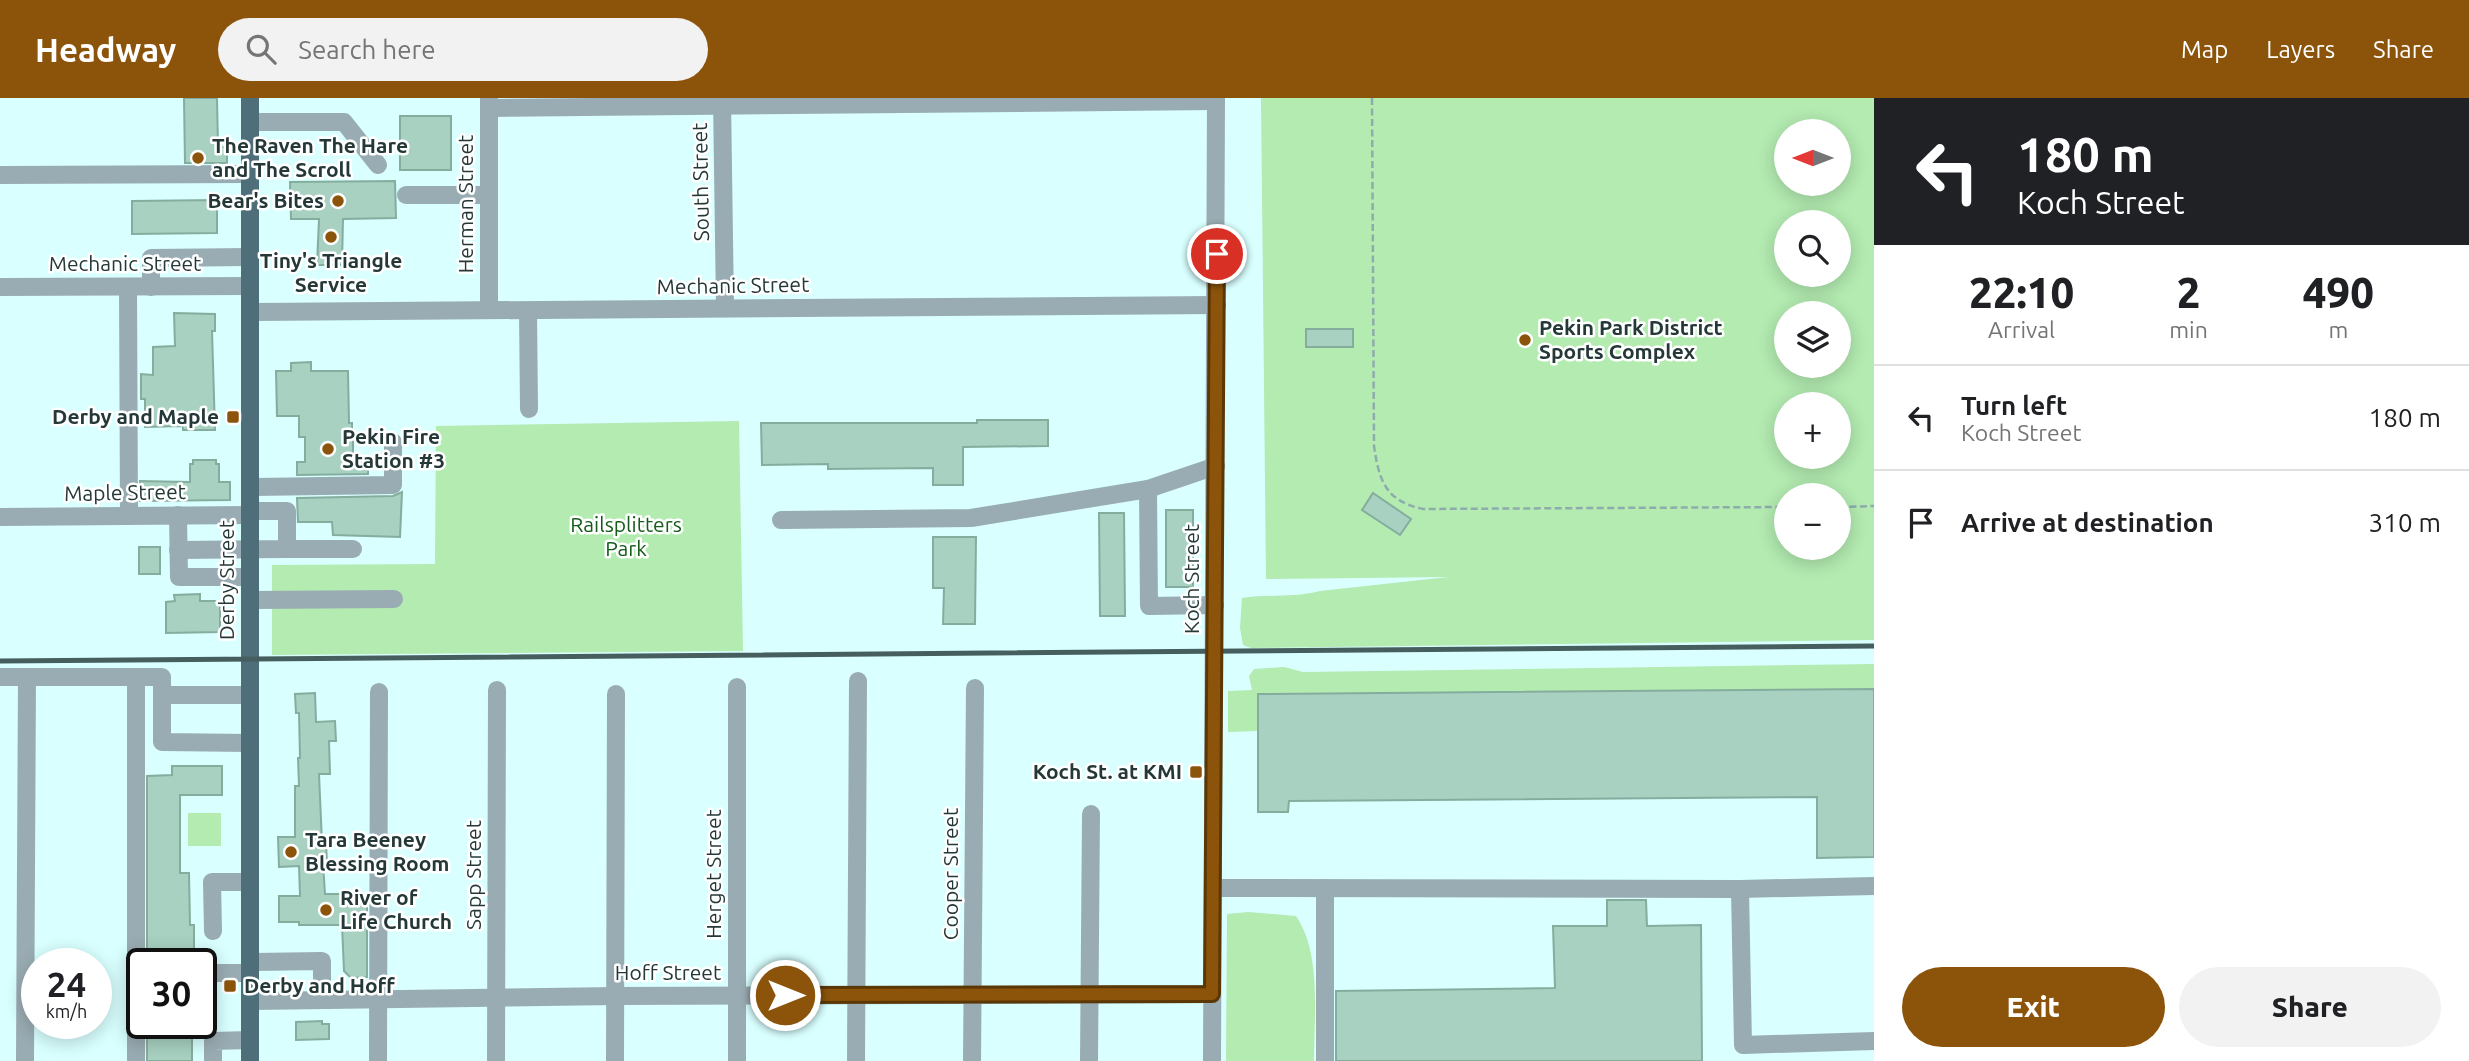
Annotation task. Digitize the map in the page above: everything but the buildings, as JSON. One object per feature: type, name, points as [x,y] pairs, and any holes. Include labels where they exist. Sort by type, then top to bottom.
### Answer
[{"type":"main road","name":"Derby Street","points":[[250,98],[250,1061]]},
{"type":"street","points":[[489,103],[1216,100]]},
{"type":"street","name":"Koch Street","points":[[1212,1061],[1216,100]]},
{"type":"street","name":"South Street","points":[[723,102],[725,308]]},
{"type":"street","name":"Herman Street","points":[[489,103],[489,310]]},
{"type":"street","points":[[250,121],[344,122],[378,165]]},
{"type":"street","points":[[0,175],[250,174]]},
{"type":"street","points":[[406,195],[489,195]]},
{"type":"street","points":[[151,286],[151,258],[250,257]]},
{"type":"street","points":[[128,286],[129,516]]},
{"type":"street","name":"Mechanic Street","points":[[0,287],[250,286]]},
{"type":"street","name":"Mechanic Street","points":[[250,312],[1217,304]]},
{"type":"street","points":[[528,311],[529,409]]},
{"type":"street","points":[[250,487],[393,485],[393,442]]},
{"type":"street","points":[[781,520],[971,518],[1148,489],[1216,466]]},
{"type":"street","points":[[1148,489],[1149,606],[1215,605]]},
{"type":"street","name":"Maple Street","points":[[0,517],[287,511],[287,549]]},
{"type":"street","points":[[178,515],[178,577],[250,577]]},
{"type":"street","points":[[178,550],[353,549]]},
{"type":"street","points":[[250,600],[394,599]]},
{"type":"street","points":[[0,677],[162,677],[162,742],[250,743]]},
{"type":"street","points":[[25,1061],[27,677]]},
{"type":"street","points":[[136,677],[139,948]]},
{"type":"street","points":[[856,1061],[858,681]]},
{"type":"street","name":"Herget Street","points":[[737,687],[737,1061]]},
{"type":"street","name":"Cooper Street","points":[[972,1061],[975,688]]},
{"type":"street","name":"Sapp Street","points":[[496,1061],[497,690]]},
{"type":"street","points":[[378,1061],[379,692]]},
{"type":"street","points":[[615,1061],[616,694]]},
{"type":"street","points":[[162,695],[250,695]]},
{"type":"street","points":[[1089,1061],[1091,814]]},
{"type":"street","points":[[212,932],[212,882],[250,882]]},
{"type":"street","points":[[1213,888],[1740,889],[1874,886]]},
{"type":"street","points":[[1325,888],[1325,1061]]},
{"type":"street","points":[[1740,889],[1743,1045],[1874,1041]]},
{"type":"street","points":[[217,971],[322,961],[322,1000]]},
{"type":"street","name":"Hoff Street","points":[[250,1001],[616,996],[1212,994]]},
{"type":"street","points":[[136,1061],[137,1039]]},
{"type":"street","points":[[213,1061],[213,1041],[250,1040]]},
{"type":"path","points":[[1371,98],[1374,446],[1379,478],[1392,495],[1407,506],[1423,509],[1774,507]]},
{"type":"path","points":[[1851,506],[1874,506]]},
{"type":"green space","name":"Pekin Park District Sports Complex","points":[[1261,98],[1874,98],[1874,640],[1251,648],[1243,645],[1240,628],[1242,598],[1448,577],[1266,579]]},
{"type":"green space","name":"Railsplitters Park","points":[[739,421],[743,651],[272,655],[272,565],[435,564],[436,426]]},
{"type":"green space","points":[[1874,664],[1874,689],[1258,694],[1258,731],[1228,732],[1228,691],[1252,690],[1249,676],[1254,669],[1284,667],[1303,672]]},
{"type":"green space","points":[[188,813],[221,813],[221,846],[188,846]]},
{"type":"green space","points":[[1248,912],[1296,916],[1304,931],[1310,948],[1315,986],[1314,1061],[1226,1061],[1227,914]]},
{"type":"railway","points":[[0,661],[1874,646]]},
{"type":"place","name":"The Raven The Hare and The Scroll","points":[[198,158]]},
{"type":"place","name":"Bear's Bites","points":[[338,201]]},
{"type":"place","name":"Tiny's Triangle Service","points":[[331,237]]},
{"type":"place","name":"Pekin Park District Sports Complex","points":[[1525,340]]},
{"type":"place","name":"Derby and Maple","points":[[233,417]]},
{"type":"place","name":"Pekin Fire Station #3","points":[[328,449]]},
{"type":"place","name":"Koch St. at KMI","points":[[1196,772]]},
{"type":"place","name":"Tara Beeney Blessing Room","points":[[291,852]]},
{"type":"place","name":"River of Life Church","points":[[326,910]]},
{"type":"place","name":"Derby and Hoff","points":[[230,986]]},
{"type":"route","points":[[785,995],[1212,994],[1217,254]]}]
